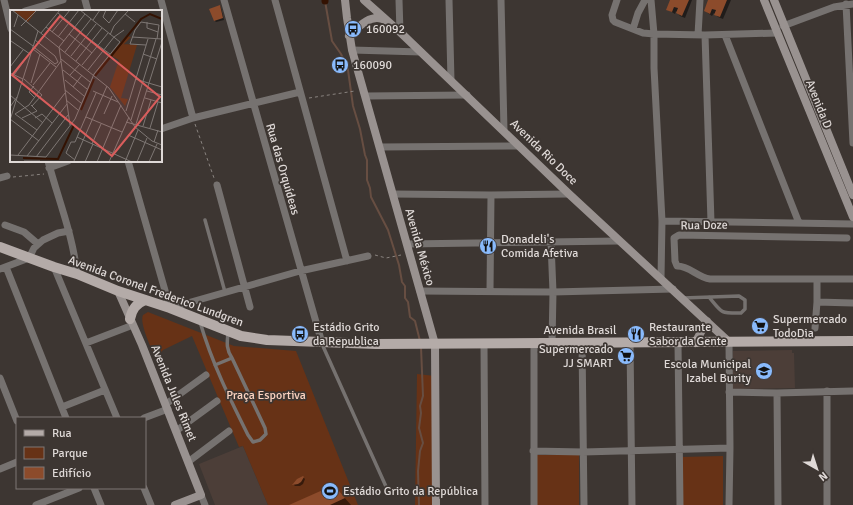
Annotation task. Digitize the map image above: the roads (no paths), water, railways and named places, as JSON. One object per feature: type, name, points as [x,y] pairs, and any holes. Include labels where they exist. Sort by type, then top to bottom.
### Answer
[{"type":"main road","name":"Avenida Coronel Frederico Lundgren","points":[[0,247],[77,274],[118,291],[170,308],[199,321],[240,336],[267,340],[322,343],[431,344]]},
{"type":"main road","points":[[132,322],[131,313],[134,307],[145,300]]},
{"type":"main road","name":"Avenida Brasil","points":[[431,344],[853,341]]},
{"type":"street","points":[[0,18],[9,15],[4,0]]},
{"type":"street","points":[[28,10],[63,0]]},
{"type":"street","points":[[85,0],[88,10]]},
{"type":"street","points":[[160,0],[193,118]]},
{"type":"street","name":"Rua das Orquídeas","points":[[224,0],[300,271],[322,343]]},
{"type":"street","points":[[275,0],[346,261]]},
{"type":"street","name":"Avenida México","points":[[345,0],[352,50],[420,292],[431,344],[436,505]]},
{"type":"street","name":"Avenida Rio Doce","points":[[364,0],[467,95],[619,241],[729,342]]},
{"type":"street","points":[[399,0],[400,32]]},
{"type":"street","points":[[449,0],[451,80]]},
{"type":"street","points":[[500,0],[504,130]]},
{"type":"street","points":[[617,0],[612,15],[613,20],[643,33],[702,35],[777,33]]},
{"type":"street","points":[[633,29],[644,0]]},
{"type":"street","points":[[651,0],[654,34],[654,68],[662,221],[660,278]]},
{"type":"street","points":[[700,0],[711,222]]},
{"type":"street","name":"Avenida D","points":[[764,0],[777,33],[850,180],[853,194]]},
{"type":"street","name":"Avenida D","points":[[774,0],[801,80],[853,217]]},
{"type":"street","points":[[783,26],[834,7],[849,4],[853,142]]},
{"type":"street","points":[[349,36],[360,25],[369,20],[381,18],[388,21]]},
{"type":"street","points":[[726,35],[799,224]]},
{"type":"street","points":[[352,50],[421,52]]},
{"type":"street","points":[[365,93],[467,95]]},
{"type":"street","points":[[162,129],[193,118],[253,103],[301,96]]},
{"type":"street","points":[[380,147],[519,146]]},
{"type":"street","points":[[65,162],[49,167],[74,249],[77,274]]},
{"type":"street","points":[[128,162],[170,308],[300,271],[368,256]]},
{"type":"street","points":[[217,185],[250,307]]},
{"type":"street","points":[[393,194],[569,194]]},
{"type":"street","points":[[490,291],[491,195]]},
{"type":"street","name":"Rua Doze","points":[[662,221],[853,224]]},
{"type":"street","points":[[5,226],[24,232],[38,244]]},
{"type":"street","points":[[66,417],[3,268],[28,258],[34,248],[43,240],[69,231]]},
{"type":"street","name":"Rua Doze","points":[[847,238],[679,235],[674,238],[676,264],[685,266],[702,278],[853,280]]},
{"type":"street","points":[[407,244],[619,241]]},
{"type":"street","points":[[551,243],[553,292],[552,343]]},
{"type":"street","points":[[54,267],[117,417]]},
{"type":"street","points":[[815,328],[817,279]]},
{"type":"street","points":[[420,292],[553,292],[673,289]]},
{"type":"street","name":"Avenida Jules Rimet","points":[[118,291],[167,407],[205,505]]},
{"type":"street","points":[[817,302],[853,303]]},
{"type":"street","points":[[695,342],[707,321]]},
{"type":"street","points":[[86,342],[132,322]]},
{"type":"street","points":[[729,342],[729,505]]},
{"type":"street","points":[[582,343],[584,505]]},
{"type":"street","points":[[630,343],[632,505]]},
{"type":"street","points":[[678,343],[680,505]]},
{"type":"street","points":[[484,344],[485,505]]},
{"type":"street","points":[[534,344],[534,505]]},
{"type":"street","points":[[146,417],[167,407],[206,376]]},
{"type":"street","points":[[0,378],[16,418]]},
{"type":"street","points":[[62,407],[106,390]]},
{"type":"street","points":[[827,391],[827,505]]},
{"type":"street","points":[[728,392],[777,393],[853,391]]},
{"type":"street","points":[[777,393],[778,505]]},
{"type":"street","points":[[176,431],[217,401]]},
{"type":"street","points":[[188,462],[229,431]]},
{"type":"street","points":[[533,451],[583,452],[730,448]]},
{"type":"street","points":[[0,469],[16,462]]},
{"type":"street","points":[[36,505],[76,489]]},
{"type":"street","points":[[94,489],[101,505]]},
{"type":"street","points":[[144,489],[151,505]]},
{"type":"street","points":[[175,505],[201,495]]},
{"type":"lane","points":[[205,220],[226,292]]},
{"type":"lane","points":[[682,298],[709,297],[739,296],[745,300],[745,309],[742,313],[725,313],[719,309],[709,297]]},
{"type":"lane","points":[[199,321],[221,380],[248,435],[253,442],[260,440],[266,434],[265,428],[228,352],[227,347],[229,332]]},
{"type":"lane","points":[[322,343],[388,491]]},
{"type":"lane","points":[[215,365],[232,358]]},
{"type":"waterway","points":[[325,1],[332,41],[341,54],[348,70],[353,106],[367,160],[367,180],[371,197],[388,230],[399,265],[402,282],[405,286],[405,298],[408,302],[410,317],[415,321],[420,341]]},
{"type":"waterway","points":[[419,505],[418,471],[420,451],[423,443],[419,428],[421,413],[420,406],[423,396],[421,347]]},
{"type":"place","name":"160092","points":[[353,29]]},
{"type":"place","name":"160090","points":[[340,65]]},
{"type":"place","name":"Donadeli's Comida Afetiva","points":[[488,246]]},
{"type":"place","name":"Supermercado TodoDia","points":[[760,326]]},
{"type":"place","name":"Estádio Grito da Republica","points":[[300,334]]},
{"type":"place","name":"Restaurante Sabor da Gente","points":[[636,334]]},
{"type":"place","name":"Supermercado JJ SMART","points":[[626,356]]},
{"type":"place","name":"Escola Municipal Izabel Burity","points":[[764,371]]},
{"type":"place","name":"Estádio Grito da República","points":[[330,491]]},
{"type":"park label","name":"Praça Esportiva","points":[[266,395]]}]
